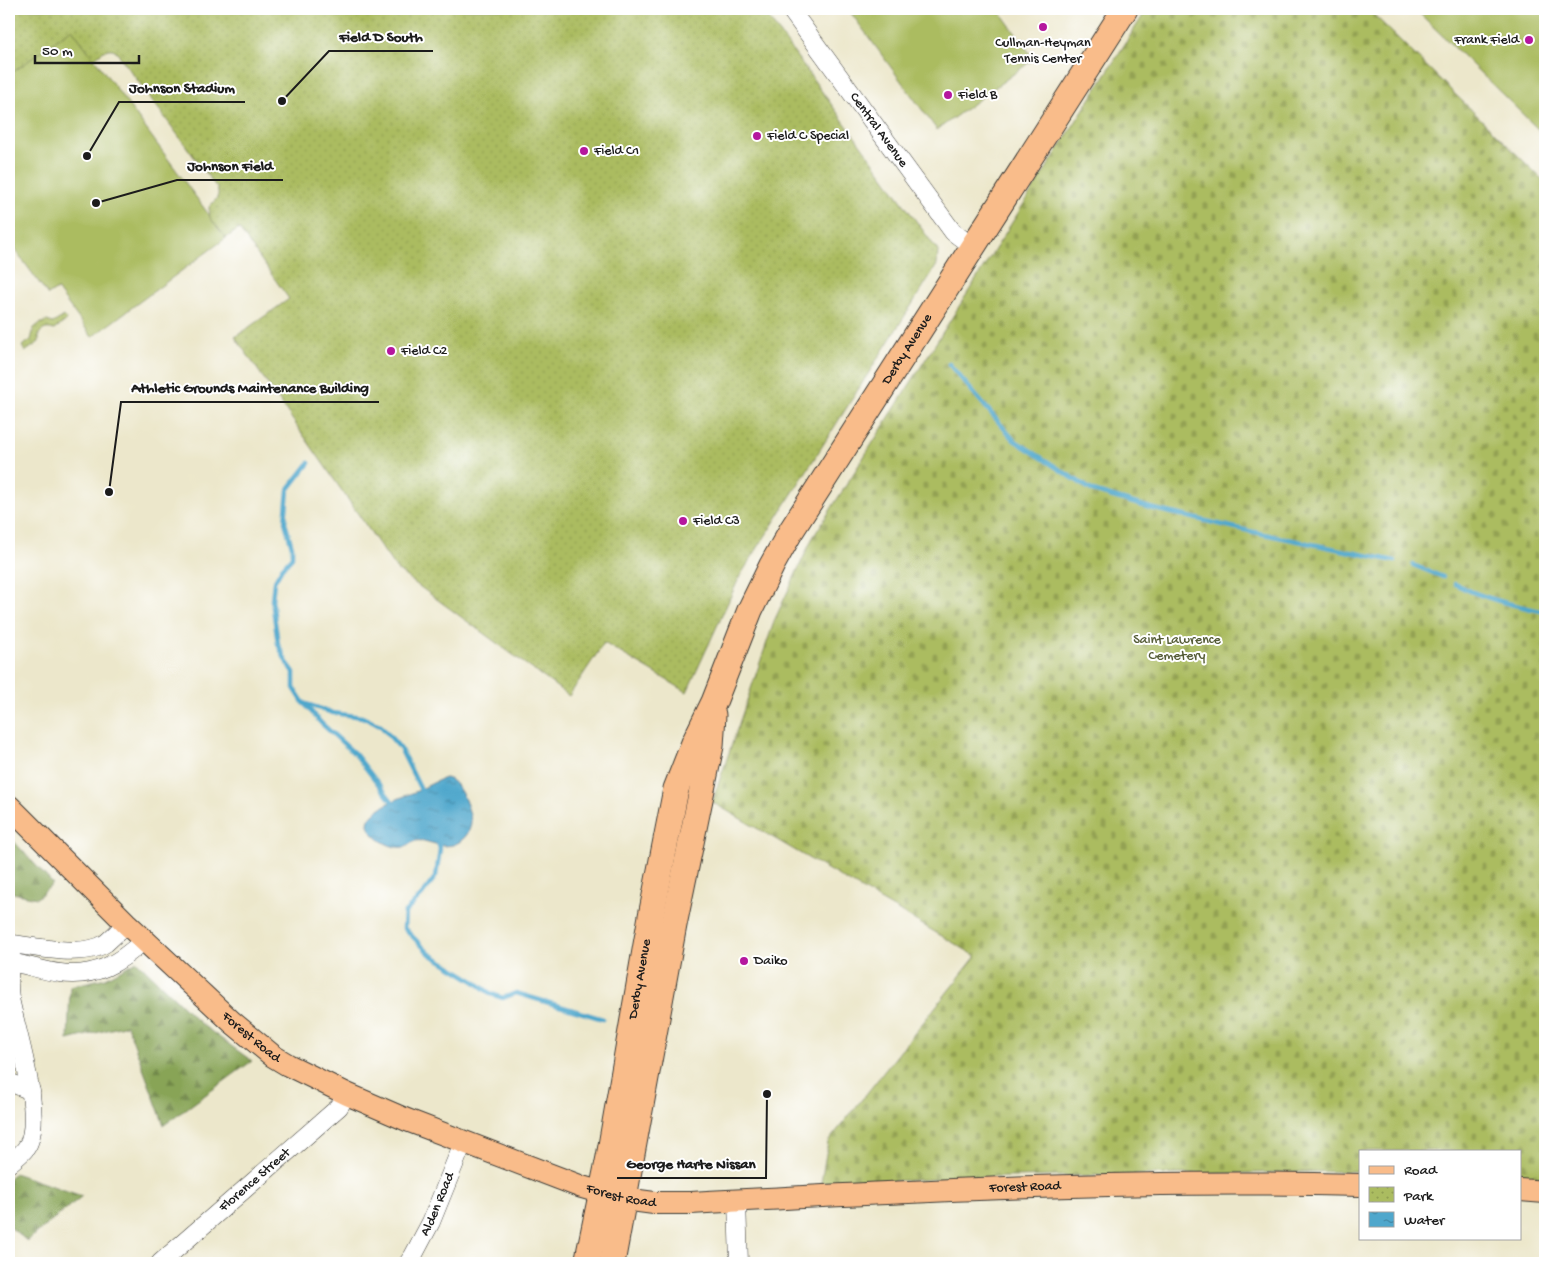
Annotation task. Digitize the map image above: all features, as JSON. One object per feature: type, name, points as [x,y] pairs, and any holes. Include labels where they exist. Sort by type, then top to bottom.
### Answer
[{"type":"highway","name":"Derby Avenue","points":[[612,1263],[613,1196],[609,1158],[664,912],[676,789],[694,742],[714,702],[750,610],[781,548],[1125,9]]},
{"type":"highway","name":"Derby Avenue","points":[[587,1263],[613,1196]]},
{"type":"main road","name":"Forest Road","points":[[9,806],[126,923],[232,1022],[272,1056],[314,1079],[347,1094],[463,1142],[533,1170],[613,1196],[654,1203],[691,1203],[1003,1188],[1268,1183],[1359,1185]]},
{"type":"main road","points":[[1522,1190],[1545,1192]]},
{"type":"street","name":"Central Avenue","points":[[790,9],[952,232],[973,247]]},
{"type":"street","points":[[9,1164],[27,1148],[33,1128],[31,1091],[10,996],[11,943],[60,950],[94,948],[106,943],[126,923]]},
{"type":"street","points":[[10,962],[60,973],[82,974],[116,964],[144,940]]},
{"type":"street","points":[[9,1082],[31,1091]]},
{"type":"street","name":"Florence Street","points":[[160,1263],[339,1107],[347,1094]]},
{"type":"street","name":"Alden Road","points":[[408,1263],[431,1222],[463,1142]]},
{"type":"street","points":[[737,1201],[739,1263]]},
{"type":"green space","points":[[9,9],[762,9],[938,251],[937,265],[740,576],[687,692],[604,643],[569,696],[397,570],[235,337],[289,299],[239,229],[226,238],[210,218],[209,207],[218,196],[217,188],[115,50],[109,49],[102,52],[94,59],[72,29],[9,75]]},
{"type":"green space","name":"Field B","points":[[848,9],[998,9],[1034,59],[937,130]]},
{"type":"green space","name":"Saint Lawrence Cemetery","points":[[1147,9],[1368,9],[1545,182],[1545,1178],[1522,1176],[1522,1150],[1359,1150],[1359,1171],[1007,1177],[821,1183],[828,1142],[976,956],[712,802],[775,619],[812,539]]},
{"type":"green space","points":[[1415,9],[1545,9],[1545,136]]},
{"type":"green space","points":[[72,28],[226,238],[92,337],[57,289],[48,295],[9,241],[9,75]]},
{"type":"green space","points":[[64,316],[67,320],[54,330],[44,330],[39,334],[39,342],[25,352],[22,346],[31,340],[34,328],[47,321],[53,323]]},
{"type":"green space","points":[[9,836],[53,884],[37,898],[13,893],[9,889]]},
{"type":"green space","points":[[137,961],[201,1024],[252,1061],[164,1125],[127,1025],[68,1040],[70,986],[106,978]]},
{"type":"green space","points":[[14,1173],[82,1196],[27,1241],[9,1226],[9,1178]]},
{"type":"water","points":[[445,778],[455,783],[463,795],[468,809],[471,821],[468,833],[463,839],[449,846],[415,841],[405,847],[399,847],[385,843],[373,834],[368,824],[374,813],[388,803]]},
{"type":"waterway","points":[[949,364],[1014,440],[1093,491],[1150,508],[1249,531],[1395,561]]},
{"type":"waterway","points":[[309,463],[288,490],[285,522],[292,547],[292,557],[282,568],[274,582],[272,600],[278,644],[294,672],[294,688],[303,702],[321,723],[355,754],[394,804]]},
{"type":"waterway","points":[[1413,565],[1443,577]]},
{"type":"waterway","points":[[1455,584],[1488,598],[1545,612]]},
{"type":"waterway","points":[[303,703],[333,713],[362,717],[381,726],[400,748],[423,794]]},
{"type":"waterway","points":[[438,842],[440,849],[436,876],[422,895],[405,912],[404,928],[430,954],[474,981],[491,994],[503,998],[516,993],[603,1019]]},
{"type":"place","name":"Cullman-Heyman Tennis Center","points":[[1043,27]]},
{"type":"place","name":"Frank Field","points":[[1529,40]]},
{"type":"place","name":"Field B","points":[[948,95]]},
{"type":"place","name":"Field D South","points":[[282,101]]},
{"type":"place","name":"Field C Special","points":[[757,136]]},
{"type":"place","name":"Field C1","points":[[584,151]]},
{"type":"place","name":"Johnson Stadium","points":[[87,156]]},
{"type":"place","name":"Johnson Field","points":[[96,203]]},
{"type":"place","name":"Field C2","points":[[391,351]]},
{"type":"place","name":"Athletic Grounds Maintenance Building","points":[[109,492]]},
{"type":"place","name":"Field C3","points":[[683,521]]},
{"type":"place","name":"Daiko","points":[[744,961]]},
{"type":"place","name":"George Harte Nissan","points":[[767,1094]]}]
